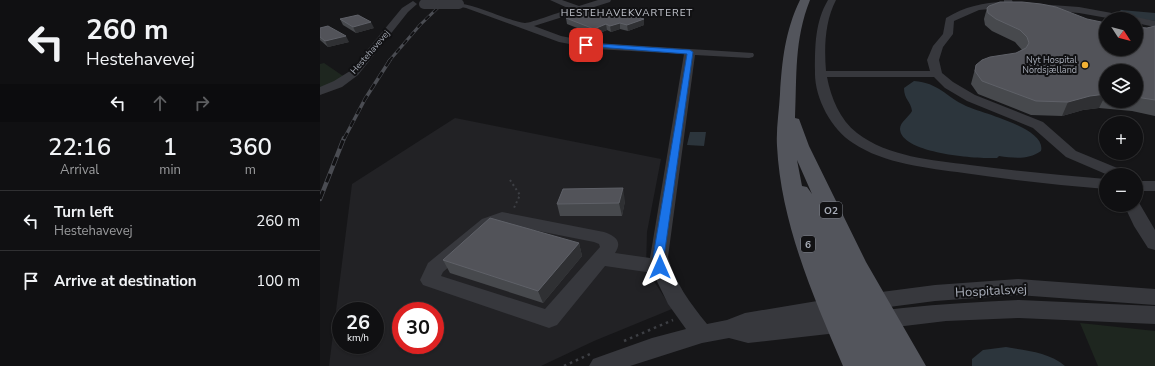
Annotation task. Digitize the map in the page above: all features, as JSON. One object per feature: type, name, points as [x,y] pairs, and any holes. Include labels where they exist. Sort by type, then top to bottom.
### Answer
[{"type":"main road","points":[[805,0],[794,29],[788,57],[786,146],[791,180],[810,206],[849,299],[857,312],[883,366]]},
{"type":"main road","name":"O2","points":[[788,97],[800,146],[855,264],[857,312],[911,366]]},
{"type":"main road","points":[[857,312],[858,366]]},
{"type":"street","points":[[525,26],[607,0]]},
{"type":"street","points":[[832,0],[820,36],[820,74],[831,111],[841,125],[857,140],[883,152],[925,163],[1012,176],[1099,183]]},
{"type":"street","points":[[551,2],[566,2],[579,9]]},
{"type":"street","name":"Hestehavevej","points":[[320,91],[338,84],[354,73],[405,10],[414,3],[468,5],[576,43],[596,46],[690,52],[749,54]]},
{"type":"street","points":[[1099,14],[1079,10],[1015,4],[996,4],[960,13],[949,20],[948,34],[938,46],[933,60],[937,74],[949,85],[971,98],[1038,125],[1072,154],[1105,168]]},
{"type":"street","points":[[1143,21],[1155,24]]},
{"type":"street","points":[[690,52],[659,257],[660,267],[667,283],[702,334]]},
{"type":"street","points":[[820,74],[937,74]]},
{"type":"street","points":[[1143,186],[1155,186]]},
{"type":"street","points":[[1136,212],[1143,226],[1155,242]]},
{"type":"street","points":[[502,218],[509,220],[598,236],[608,240],[609,248],[549,319],[430,280],[435,268],[488,222],[502,218]]},
{"type":"street","points":[[600,258],[660,267]]},
{"type":"street","name":"Hospitalsvej","points":[[857,312],[935,293],[1018,287],[1155,297]]},
{"type":"street","name":"Hospitalsvej","points":[[857,312],[896,318],[946,312],[1019,309],[1155,315]]},
{"type":"street","points":[[598,359],[652,348],[702,334],[729,329],[748,334],[857,312]]},
{"type":"path","points":[[509,220],[520,195],[510,180]]},
{"type":"path","points":[[622,342],[642,334],[660,324],[688,315]]},
{"type":"path","points":[[564,366],[598,359]]},
{"type":"shaded area","points":[[1121,10],[1155,13],[1155,21],[1143,19],[1143,12],[1119,12]]},
{"type":"shaded area","points":[[324,63],[346,78],[320,89],[320,64]]},
{"type":"shaded area","points":[[914,81],[930,84],[966,106],[1024,128],[1034,135],[1040,143],[1041,151],[1031,156],[1021,158],[999,156],[997,158],[988,158],[942,153],[913,144],[904,137],[900,126],[912,111],[905,95],[904,88]]},
{"type":"shaded area","points":[[455,118],[661,159],[647,232],[646,269],[672,309],[594,341],[541,366],[329,366],[332,342],[332,354],[384,354],[384,302],[337,302],[352,184]]},
{"type":"shaded area","points":[[690,132],[706,132],[704,146],[687,145]]},
{"type":"shaded area","points":[[1080,323],[1155,331],[1155,366],[1098,366]]},
{"type":"shaded area","points":[[1006,347],[1045,355],[1059,361],[1065,366],[972,366],[972,359],[983,350]]},
{"type":"building","name":"Nyt Hospital Nordsjælland","points":[[1000,2],[1041,4],[1056,7],[1087,19],[1099,22],[1099,56],[1143,56],[1143,28],[1155,26],[1155,100],[1143,98],[1143,64],[1099,64],[1099,95],[1068,102],[1036,101],[982,81],[975,71],[976,65],[982,60],[990,57],[1016,53],[1026,48],[1029,43],[1027,37],[1020,30],[996,19],[988,13],[987,8]]},
{"type":"building","points":[[584,9],[604,16],[626,9],[639,13],[633,16],[644,19],[627,25],[620,23],[610,26],[606,24],[594,29],[566,18],[571,16],[567,14]]},
{"type":"building","points":[[358,15],[371,22],[353,27],[340,19]]},
{"type":"building","points":[[328,26],[346,36],[325,41],[320,37],[320,28]]},
{"type":"building","points":[[623,188],[619,203],[557,204],[563,189]]},
{"type":"building","points":[[490,218],[579,243],[538,291],[443,260]]},
{"type":"railway","points":[[389,61],[420,25],[446,0]]},
{"type":"railway","points":[[344,139],[365,99],[390,60]]},
{"type":"railway","points":[[320,199],[344,138]]},
{"type":"place","name":"Nyt Hospital Nordsjælland","points":[[1085,65]]},
{"type":"district","name":"HESTEHAVEKVARTERET","points":[[627,12]]},
{"type":"route","points":[[586,45],[690,52],[659,257],[660,267]]}]
